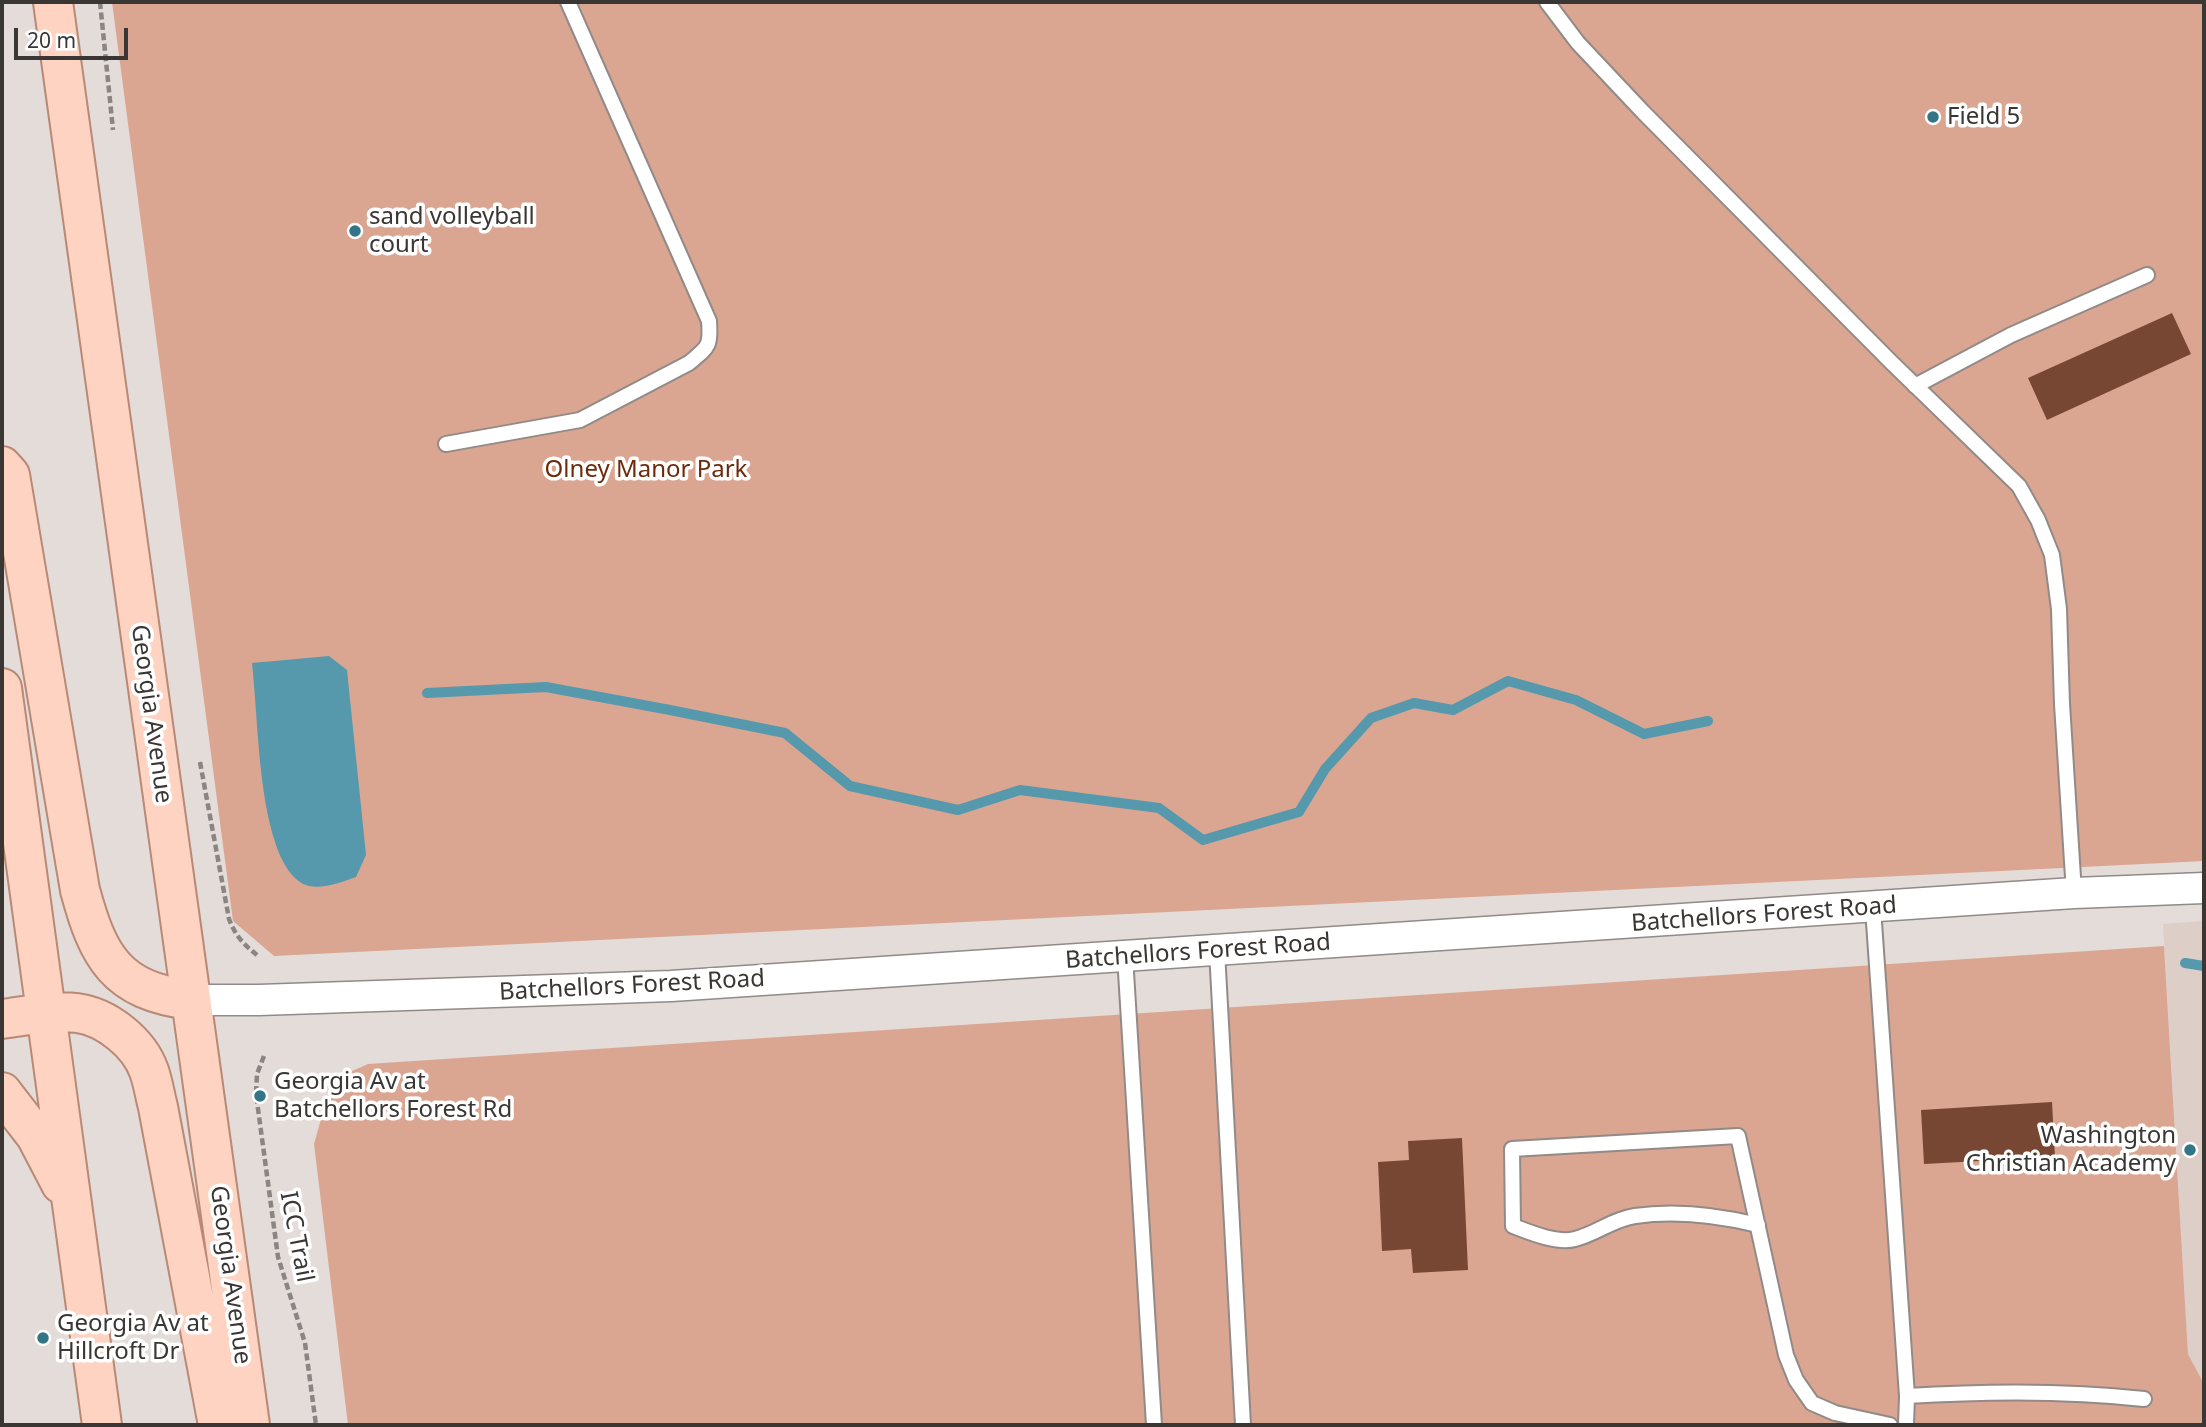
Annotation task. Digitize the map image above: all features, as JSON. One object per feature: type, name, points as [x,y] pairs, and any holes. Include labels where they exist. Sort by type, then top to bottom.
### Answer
[{"type":"main road","name":"Georgia Avenue","points":[[53,2],[250,1425]]},
{"type":"main road","points":[[2,466],[10,475],[80,890],[91,931],[104,956],[123,975],[143,988],[168,997],[191,1000]]},
{"type":"main road","points":[[2,688],[102,1425]]},
{"type":"main road","points":[[2,1019],[47,1013],[79,1013],[121,1032],[137,1048],[149,1070],[218,1425]]},
{"type":"main road","points":[[2,1092],[36,1136],[74,1209]]},
{"type":"street","name":"Batchellors Forest Road","points":[[191,1000],[671,986],[2074,893],[2204,888]]},
{"type":"lane","points":[[446,444],[580,420],[689,363],[704,351],[711,340],[709,321],[568,2]]},
{"type":"lane","points":[[1547,2],[1578,43],[1643,112],[1915,386],[2019,486],[2038,520],[2052,555],[2059,609],[2074,893]]},
{"type":"lane","points":[[1915,386],[2011,335],[2147,275]]},
{"type":"lane","points":[[1873,908],[1907,1396],[1906,1425]]},
{"type":"lane","points":[[1217,951],[1243,1425]]},
{"type":"lane","points":[[1125,956],[1154,1425]]},
{"type":"lane","points":[[1758,1225],[1709,1215],[1676,1213],[1632,1216],[1574,1240],[1542,1237],[1513,1226],[1512,1149],[1738,1136],[1758,1225],[1786,1355],[1797,1380],[1812,1403],[1835,1413],[1890,1425]]},
{"type":"lane","points":[[1907,1396],[1993,1391],[2088,1393],[2144,1399]]},
{"type":"path","name":"ICC Trail","points":[[264,1056],[257,1074],[256,1094],[276,1244],[305,1343],[316,1425]]},
{"type":"shaded area","name":"Washington Christian Academy","points":[[2204,921],[2204,1384],[2188,1354],[2163,924]]},
{"type":"green space","name":"Olney Manor Park","points":[[112,2],[2204,2],[2204,861],[274,956],[233,921]]},
{"type":"green space","points":[[2164,946],[2188,1354],[2204,1384],[2204,1425],[348,1425],[314,1144],[332,1080],[368,1064]]},
{"type":"water","points":[[329,656],[347,670],[366,855],[356,877],[315,887],[303,884],[288,870],[278,851],[270,824],[262,779],[252,663]]},
{"type":"building","points":[[2172,313],[2191,354],[2047,420],[2028,378]]},
{"type":"building","points":[[2052,1102],[2055,1157],[1924,1164],[1921,1110]]},
{"type":"building","points":[[1462,1138],[1468,1270],[1413,1273],[1411,1249],[1382,1251],[1378,1162],[1409,1160],[1408,1141]]},
{"type":"waterway","points":[[427,693],[546,687],[670,710],[785,733],[850,786],[958,810],[1020,790],[1159,808],[1203,840],[1299,812],[1325,769],[1371,718],[1414,703],[1453,710],[1508,681],[1576,700],[1644,734],[1708,721]]},
{"type":"waterway","points":[[2185,963],[2204,966]]},
{"type":"place","name":"Field 5","points":[[1933,117]]},
{"type":"place","name":"sand volleyball court","points":[[355,231]]},
{"type":"place","name":"Georgia Av at Batchellors Forest Rd","points":[[260,1096]]},
{"type":"place","name":"Washington Christian Academy","points":[[2190,1150]]},
{"type":"place","name":"Georgia Av at Hillcroft Dr","points":[[43,1338]]}]
